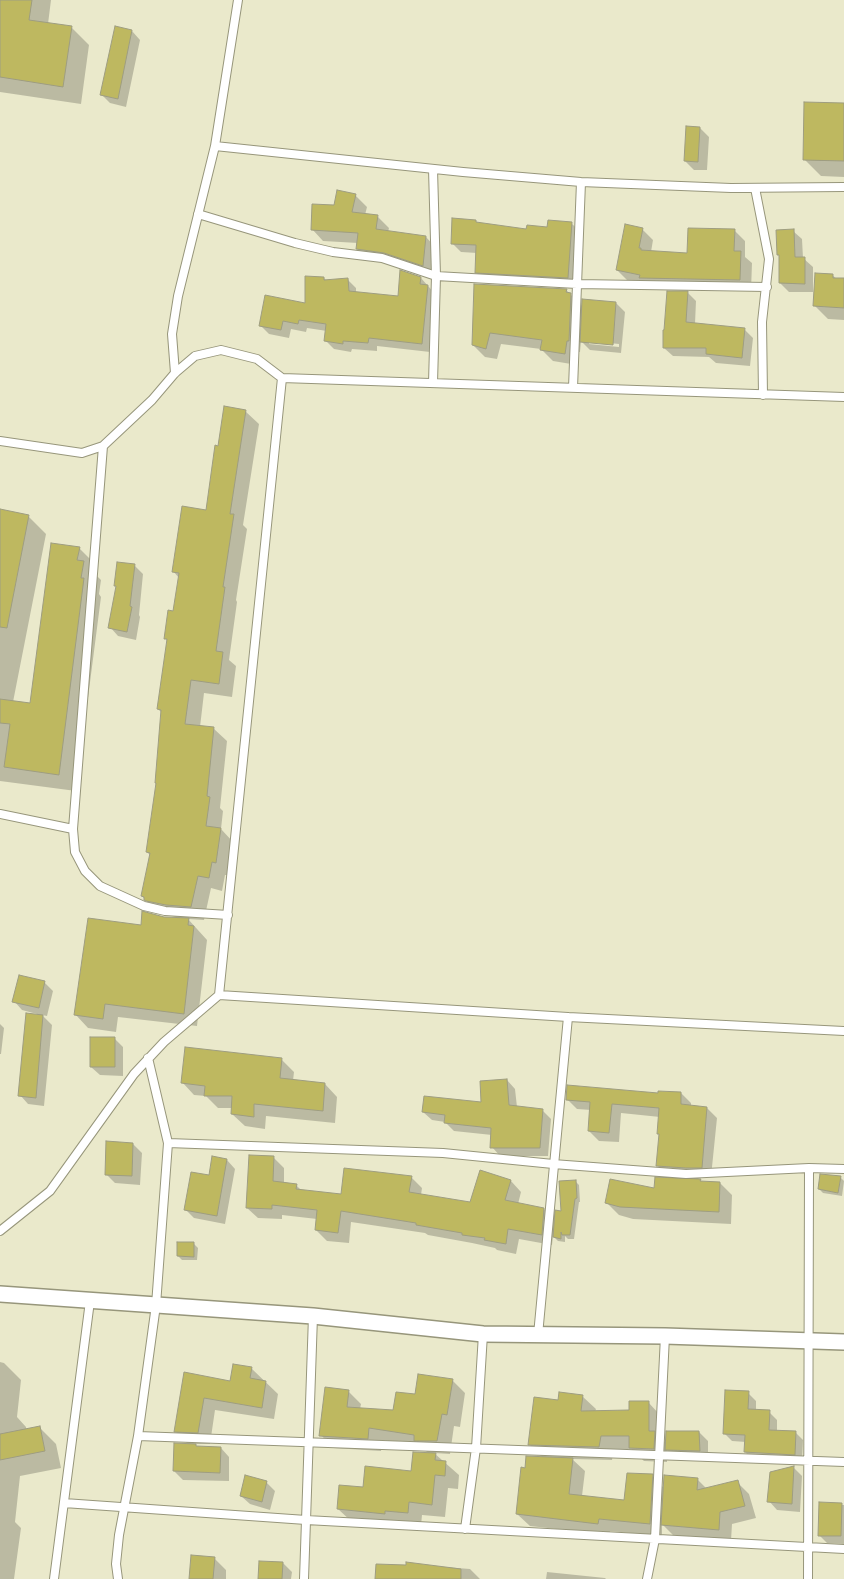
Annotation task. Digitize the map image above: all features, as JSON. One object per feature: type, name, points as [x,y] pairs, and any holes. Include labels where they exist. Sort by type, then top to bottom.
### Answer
[{"type":"street","points":[[0,1294],[313,1316],[483,1334],[665,1336],[844,1342]]},
{"type":"lane","points":[[175,373],[172,334],[178,296],[214,146],[238,0]]},
{"type":"lane","points":[[214,146],[433,169],[581,182],[755,188],[844,187]]},
{"type":"lane","points":[[433,169],[436,276],[433,383]]},
{"type":"lane","points":[[573,388],[581,182]]},
{"type":"lane","points":[[755,188],[769,258],[762,322],[763,395]]},
{"type":"lane","points":[[198,214],[333,252],[382,258],[436,276],[577,284],[767,287]]},
{"type":"lane","points":[[0,441],[82,453],[103,446],[152,400],[175,373],[195,356],[221,350],[257,359],[282,378],[844,398]]},
{"type":"lane","points":[[220,996],[282,378]]},
{"type":"lane","points":[[103,446],[73,829],[75,852],[85,871],[100,886],[144,906],[165,911],[228,915]]},
{"type":"lane","points":[[0,814],[73,829]]},
{"type":"lane","points":[[0,1231],[50,1191],[128,1081],[148,1058],[182,1026],[220,996],[844,1031]]},
{"type":"lane","points":[[538,1335],[568,1017]]},
{"type":"lane","points":[[118,1579],[116,1564],[123,1506],[138,1436],[156,1305],[168,1143],[148,1058]]},
{"type":"lane","points":[[168,1143],[443,1153],[686,1174],[809,1168],[844,1169]]},
{"type":"lane","points":[[808,1579],[809,1168]]},
{"type":"lane","points":[[54,1579],[90,1301]]},
{"type":"lane","points":[[304,1579],[313,1316]]},
{"type":"lane","points":[[465,1529],[476,1448],[483,1334]]},
{"type":"lane","points":[[648,1579],[655,1539],[665,1336]]},
{"type":"lane","points":[[138,1436],[844,1462]]},
{"type":"lane","points":[[64,1503],[306,1520],[844,1549]]},
{"type":"building","points":[[0,0],[32,0],[29,20],[72,26],[63,87],[0,77]]},
{"type":"building","points":[[115,26],[132,30],[118,99],[100,95]]},
{"type":"building","points":[[804,102],[844,103],[844,161],[803,160]]},
{"type":"building","points":[[686,126],[700,127],[698,162],[684,161]]},
{"type":"building","points":[[337,190],[356,194],[352,212],[378,215],[376,229],[426,236],[423,266],[384,253],[356,249],[358,233],[311,230],[312,204],[334,205]]},
{"type":"building","points":[[452,218],[476,220],[476,222],[526,229],[527,225],[547,227],[548,220],[572,222],[568,278],[475,273],[476,245],[451,244]]},
{"type":"building","points":[[625,224],[643,228],[639,248],[641,250],[687,253],[688,228],[735,229],[734,251],[741,251],[740,280],[639,278],[640,275],[616,270]]},
{"type":"building","points":[[794,229],[795,257],[805,257],[805,284],[779,283],[779,255],[777,255],[776,230]]},
{"type":"building","points":[[400,270],[421,277],[420,284],[428,285],[422,344],[369,338],[368,343],[343,341],[343,344],[324,341],[326,324],[299,320],[298,324],[283,321],[281,330],[259,326],[265,295],[305,303],[305,276],[324,277],[324,280],[348,278],[349,291],[398,296]]},
{"type":"building","points":[[815,273],[833,274],[833,278],[844,278],[844,308],[813,306]]},
{"type":"building","points":[[474,284],[567,289],[566,292],[571,293],[569,341],[567,341],[565,354],[540,350],[542,340],[490,333],[486,349],[472,345]]},
{"type":"building","points":[[667,291],[688,291],[686,322],[745,328],[742,358],[706,354],[706,348],[663,348]]},
{"type":"building","points":[[582,299],[616,302],[613,345],[580,342]]},
{"type":"building","points":[[224,406],[246,410],[230,514],[234,514],[216,651],[223,652],[219,684],[191,680],[185,724],[214,727],[207,796],[210,797],[206,826],[221,828],[216,863],[212,862],[209,878],[198,876],[191,907],[166,905],[146,901],[141,896],[150,853],[146,852],[156,783],[161,710],[157,709],[167,639],[164,639],[168,610],[173,611],[179,573],[172,572],[182,506],[206,510],[215,445],[218,446]]},
{"type":"building","points":[[0,509],[29,515],[7,628],[0,627]]},
{"type":"building","points":[[51,543],[80,547],[77,560],[84,561],[81,578],[84,578],[59,775],[4,767],[10,724],[0,723],[0,699],[30,703]]},
{"type":"building","points":[[117,562],[135,564],[130,606],[132,607],[127,632],[108,628],[116,586],[114,586]]},
{"type":"building","points":[[142,911],[164,917],[189,918],[188,925],[194,926],[184,1014],[105,1004],[103,1019],[74,1015],[88,918],[141,925]]},
{"type":"building","points":[[19,975],[45,981],[39,1008],[12,1002]]},
{"type":"building","points":[[26,1013],[43,1015],[36,1098],[18,1096]]},
{"type":"building","points":[[90,1037],[115,1037],[115,1067],[90,1067]]},
{"type":"building","points":[[185,1047],[282,1058],[280,1078],[325,1083],[323,1111],[254,1104],[254,1117],[231,1114],[232,1096],[204,1096],[205,1086],[181,1083]]},
{"type":"building","points":[[507,1079],[509,1105],[543,1109],[540,1148],[490,1148],[491,1128],[444,1123],[445,1115],[422,1112],[424,1096],[481,1102],[480,1081]]},
{"type":"building","points":[[567,1085],[658,1093],[658,1091],[681,1092],[681,1104],[707,1107],[702,1168],[656,1166],[659,1108],[612,1104],[609,1133],[588,1131],[590,1102],[566,1100]]},
{"type":"building","points":[[106,1141],[133,1143],[132,1176],[105,1175]]},
{"type":"building","points":[[249,1155],[274,1156],[273,1181],[297,1184],[296,1189],[341,1194],[344,1168],[412,1176],[409,1192],[470,1202],[480,1170],[511,1180],[505,1200],[544,1208],[542,1235],[508,1229],[506,1244],[484,1240],[485,1238],[462,1235],[462,1233],[416,1225],[416,1223],[341,1211],[338,1233],[315,1230],[317,1210],[272,1205],[272,1209],[246,1208]]},
{"type":"building","points":[[212,1156],[227,1159],[217,1216],[184,1210],[191,1172],[209,1175]]},
{"type":"building","points":[[820,1174],[841,1176],[838,1193],[818,1189]]},
{"type":"building","points":[[655,1177],[701,1179],[700,1181],[720,1182],[719,1212],[620,1207],[605,1203],[610,1179],[654,1188]]},
{"type":"building","points":[[576,1180],[577,1198],[575,1199],[570,1235],[562,1235],[561,1232],[561,1239],[553,1237],[555,1210],[561,1211],[559,1181]]},
{"type":"building","points":[[177,1242],[194,1242],[194,1257],[177,1256]]},
{"type":"building","points":[[233,1364],[252,1367],[250,1378],[266,1381],[262,1408],[204,1398],[198,1433],[174,1432],[184,1372],[230,1381]]},
{"type":"building","points":[[418,1374],[453,1379],[447,1415],[442,1414],[437,1441],[414,1441],[414,1435],[369,1428],[368,1439],[319,1436],[325,1387],[349,1390],[347,1407],[393,1410],[396,1392],[415,1394]]},
{"type":"building","points":[[725,1390],[749,1391],[748,1409],[770,1410],[769,1430],[796,1431],[795,1455],[744,1452],[745,1435],[723,1434]]},
{"type":"building","points":[[559,1392],[583,1395],[581,1411],[629,1410],[629,1401],[649,1401],[649,1431],[655,1431],[654,1449],[629,1448],[629,1436],[601,1436],[599,1447],[528,1445],[534,1397],[558,1400]]},
{"type":"building","points":[[40,1426],[45,1451],[0,1460],[0,1434]]},
{"type":"building","points":[[666,1431],[699,1431],[700,1451],[665,1450]]},
{"type":"building","points":[[174,1443],[221,1447],[220,1473],[173,1471]]},
{"type":"building","points":[[413,1452],[436,1453],[435,1460],[446,1461],[445,1476],[435,1475],[432,1505],[409,1502],[408,1513],[385,1511],[385,1514],[337,1509],[339,1485],[363,1487],[365,1466],[411,1471]]},
{"type":"building","points":[[526,1456],[573,1458],[569,1494],[624,1500],[627,1473],[653,1474],[650,1524],[599,1519],[598,1524],[516,1514],[521,1467],[525,1468]]},
{"type":"building","points":[[794,1466],[792,1504],[767,1502],[770,1472]]},
{"type":"building","points":[[245,1475],[267,1481],[262,1502],[240,1496]]},
{"type":"building","points":[[664,1475],[698,1478],[697,1490],[738,1480],[745,1506],[720,1512],[719,1530],[661,1525]]},
{"type":"building","points":[[819,1502],[842,1503],[841,1536],[818,1536]]},
{"type":"building","points":[[191,1555],[215,1557],[213,1579],[189,1579]]},
{"type":"building","points":[[259,1561],[283,1562],[282,1579],[258,1579]]},
{"type":"building","points":[[406,1562],[461,1569],[461,1579],[375,1579],[376,1564],[406,1565]]}]
